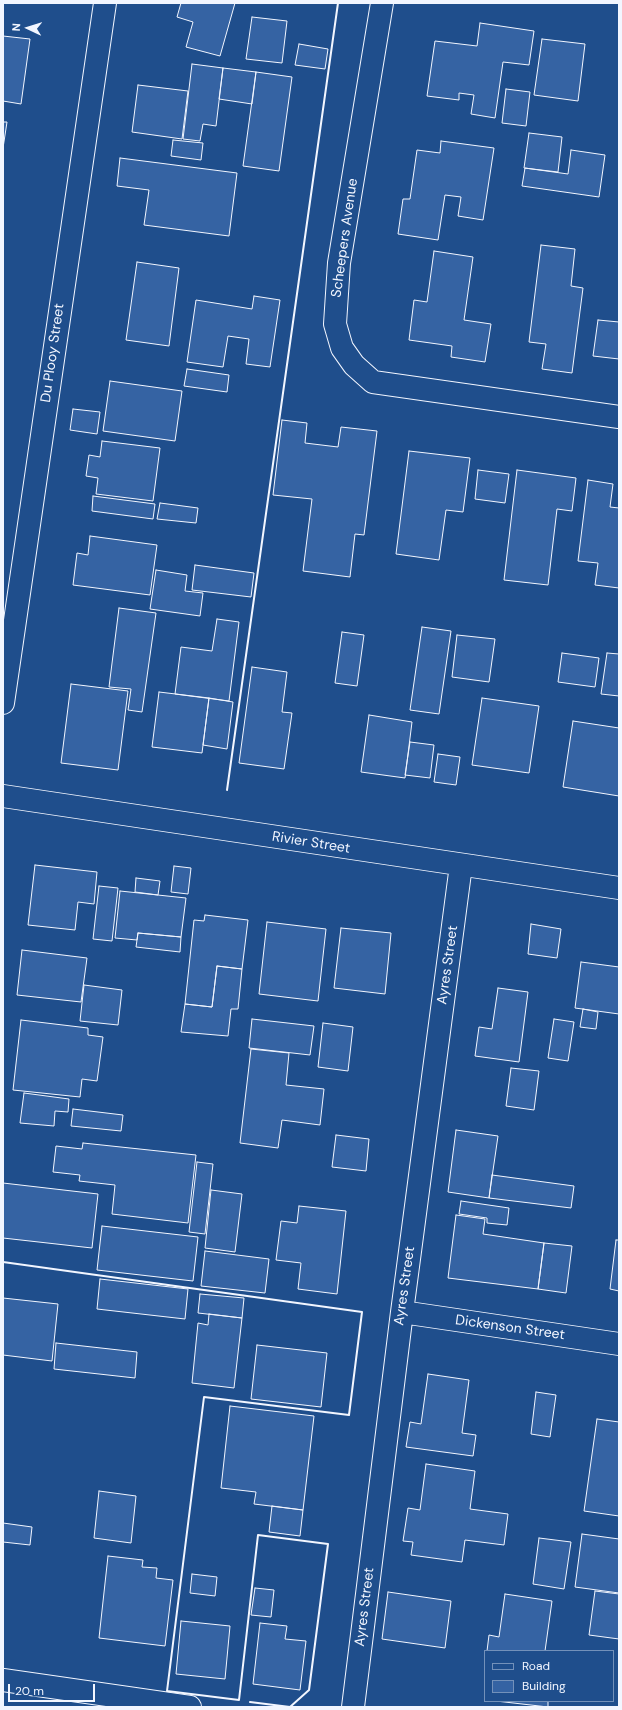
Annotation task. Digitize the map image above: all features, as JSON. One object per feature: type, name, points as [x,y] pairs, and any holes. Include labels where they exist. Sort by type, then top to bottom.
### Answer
[{"type":"street","name":"Du Plooy Street","points":[[3,703],[105,3]]},
{"type":"street","name":"Scheepers Avenue","points":[[382,3],[339,263],[335,324],[342,348],[354,365],[373,382],[619,417]]},
{"type":"street","name":"Rivier Street","points":[[3,796],[619,888]]},
{"type":"street","name":"Ayres Street","points":[[352,1707],[461,865]]},
{"type":"street","name":"Dickenson Street","points":[[402,1312],[619,1344]]},
{"type":"street","points":[[3,1680],[190,1707]]},
{"type":"building","points":[[181,3],[235,3],[220,56],[186,47],[193,22],[177,17]]},
{"type":"building","points":[[252,17],[287,21],[282,63],[246,59]]},
{"type":"building","points":[[480,23],[534,31],[529,65],[503,62],[495,118],[471,114],[474,95],[459,93],[459,100],[427,96],[435,41],[477,46]]},
{"type":"building","points":[[3,36],[30,39],[21,104],[3,101]]},
{"type":"building","points":[[542,39],[585,44],[578,101],[534,95]]},
{"type":"building","points":[[299,44],[328,49],[325,69],[295,65]]},
{"type":"building","points":[[192,64],[223,68],[216,126],[203,124],[200,141],[183,139]]},
{"type":"building","points":[[223,68],[256,72],[252,104],[219,99]]},
{"type":"building","points":[[256,72],[292,77],[279,171],[243,166]]},
{"type":"building","points":[[138,85],[188,91],[182,139],[132,132]]},
{"type":"building","points":[[506,89],[530,92],[526,126],[502,123]]},
{"type":"building","points":[[3,122],[7,122],[3,148]]},
{"type":"building","points":[[529,133],[562,137],[558,172],[524,168]]},
{"type":"building","points":[[173,140],[203,143],[201,160],[171,156]]},
{"type":"building","points":[[441,141],[494,148],[483,220],[458,216],[461,197],[445,195],[438,240],[398,234],[403,199],[410,199],[417,150],[440,153]]},
{"type":"building","points":[[571,150],[605,155],[599,197],[522,186],[525,168],[568,174]]},
{"type":"building","points":[[120,158],[237,173],[229,236],[144,225],[149,190],[117,186]]},
{"type":"building","points":[[541,245],[575,249],[571,286],[583,288],[572,373],[542,369],[546,344],[529,342]]},
{"type":"building","points":[[434,251],[473,257],[464,320],[491,324],[485,362],[451,357],[452,346],[409,340],[414,300],[427,302]]},
{"type":"building","points":[[137,262],[179,268],[169,346],[126,340]]},
{"type":"building","points":[[254,296],[280,300],[270,367],[246,364],[249,339],[228,336],[223,367],[187,362],[196,300],[252,309]]},
{"type":"building","points":[[598,320],[619,322],[619,359],[593,356]]},
{"type":"building","points":[[187,369],[229,375],[227,392],[184,386]]},
{"type":"building","points":[[110,381],[182,391],[175,441],[103,431]]},
{"type":"building","points":[[73,409],[100,412],[97,434],[70,430]]},
{"type":"building","points":[[282,420],[307,423],[305,443],[338,447],[341,427],[377,431],[364,535],[355,534],[350,577],[303,571],[312,499],[273,495]]},
{"type":"building","points":[[102,441],[160,448],[153,501],[96,494],[98,478],[86,476],[89,455],[100,457]]},
{"type":"building","points":[[409,451],[470,458],[463,512],[446,510],[439,560],[396,554]]},
{"type":"building","points":[[478,470],[509,474],[505,503],[475,499]]},
{"type":"building","points":[[517,470],[576,478],[572,511],[557,509],[548,585],[504,580]]},
{"type":"building","points":[[588,480],[613,484],[610,507],[619,508],[619,588],[595,585],[598,563],[578,561]]},
{"type":"building","points":[[93,496],[155,504],[153,519],[92,511]]},
{"type":"building","points":[[160,503],[198,508],[196,523],[157,519]]},
{"type":"building","points":[[90,536],[157,545],[150,595],[73,585],[77,553],[88,555]]},
{"type":"building","points":[[195,565],[254,573],[251,597],[192,590]]},
{"type":"building","points":[[156,570],[187,575],[185,591],[203,593],[200,616],[150,609]]},
{"type":"building","points":[[119,608],[156,613],[142,712],[128,710],[131,689],[109,687]]},
{"type":"building","points":[[217,619],[239,622],[229,701],[175,694],[181,647],[212,651]]},
{"type":"building","points":[[422,627],[451,631],[439,714],[410,710]]},
{"type":"building","points":[[342,632],[364,635],[357,686],[335,683]]},
{"type":"building","points":[[457,635],[495,639],[489,682],[452,677]]},
{"type":"building","points":[[562,653],[599,658],[595,687],[558,682]]},
{"type":"building","points":[[607,653],[619,654],[619,696],[601,694]]},
{"type":"building","points":[[252,667],[287,672],[282,712],[292,713],[284,769],[239,763]]},
{"type":"building","points":[[71,684],[128,691],[118,770],[61,763]]},
{"type":"building","points":[[159,692],[209,698],[202,753],[152,747]]},
{"type":"building","points":[[209,698],[233,702],[227,749],[203,745]]},
{"type":"building","points":[[482,698],[539,706],[529,773],[472,765]]},
{"type":"building","points":[[369,715],[412,722],[405,778],[361,772]]},
{"type":"building","points":[[573,721],[619,728],[619,796],[563,787]]},
{"type":"building","points":[[410,742],[434,745],[430,778],[405,775]]},
{"type":"building","points":[[438,754],[460,757],[456,785],[434,782]]},
{"type":"building","points":[[35,865],[97,872],[94,904],[78,902],[75,930],[28,925]]},
{"type":"building","points":[[174,866],[191,868],[188,894],[171,892]]},
{"type":"building","points":[[136,878],[160,881],[158,895],[135,892]]},
{"type":"building","points":[[99,886],[118,888],[112,941],[93,939]]},
{"type":"building","points":[[120,891],[186,898],[181,937],[138,933],[137,940],[115,938]]},
{"type":"building","points":[[205,915],[248,920],[242,969],[217,966],[212,1007],[185,1004],[194,920],[204,921]]},
{"type":"building","points":[[267,922],[326,929],[318,1001],[259,994]]},
{"type":"building","points":[[531,924],[561,929],[557,958],[528,954]]},
{"type":"building","points":[[341,928],[391,933],[385,994],[334,988]]},
{"type":"building","points":[[138,933],[181,937],[180,952],[136,947]]},
{"type":"building","points":[[22,950],[87,958],[81,1002],[17,995]]},
{"type":"building","points":[[581,962],[619,967],[619,1014],[575,1008]]},
{"type":"building","points":[[217,966],[242,969],[238,1009],[231,1009],[228,1036],[181,1032],[185,1004],[212,1007]]},
{"type":"building","points":[[84,985],[122,990],[118,1025],[80,1021]]},
{"type":"building","points":[[498,988],[528,992],[519,1062],[475,1056],[479,1027],[492,1029]]},
{"type":"building","points":[[583,1009],[598,1012],[596,1029],[580,1027]]},
{"type":"building","points":[[252,1019],[314,1026],[310,1055],[249,1048]]},
{"type":"building","points":[[554,1019],[574,1022],[568,1061],[548,1058]]},
{"type":"building","points":[[21,1020],[88,1028],[88,1035],[103,1037],[97,1081],[82,1079],[80,1097],[13,1090]]},
{"type":"building","points":[[323,1023],[353,1027],[348,1071],[318,1067]]},
{"type":"building","points":[[251,1049],[289,1053],[286,1085],[324,1089],[320,1125],[282,1120],[278,1148],[240,1143]]},
{"type":"building","points":[[511,1068],[539,1071],[534,1110],[506,1106]]},
{"type":"building","points":[[24,1093],[69,1099],[68,1112],[55,1111],[54,1126],[20,1123]]},
{"type":"building","points":[[73,1109],[123,1115],[121,1131],[71,1126]]},
{"type":"building","points":[[456,1130],[498,1136],[489,1198],[448,1192]]},
{"type":"building","points":[[336,1135],[369,1139],[366,1171],[332,1167]]},
{"type":"building","points":[[83,1143],[196,1155],[188,1223],[112,1214],[115,1185],[79,1181],[80,1175],[53,1172],[56,1146],[82,1149]]},
{"type":"building","points":[[197,1162],[213,1164],[205,1234],[189,1232]]},
{"type":"building","points":[[492,1175],[574,1186],[571,1208],[489,1198]]},
{"type":"building","points":[[3,1183],[98,1194],[92,1248],[3,1238]]},
{"type":"building","points":[[211,1190],[242,1194],[235,1252],[205,1248]]},
{"type":"building","points":[[461,1201],[509,1208],[507,1225],[487,1223],[487,1218],[459,1214]]},
{"type":"building","points":[[299,1206],[346,1211],[337,1294],[298,1289],[301,1263],[276,1260],[281,1221],[297,1223]]},
{"type":"building","points":[[456,1215],[485,1219],[483,1234],[544,1243],[538,1289],[448,1278]]},
{"type":"building","points":[[102,1226],[198,1237],[193,1281],[97,1270]]},
{"type":"building","points":[[616,1240],[619,1240],[619,1291],[610,1289]]},
{"type":"building","points":[[544,1243],[572,1246],[566,1293],[538,1289]]},
{"type":"building","points":[[205,1251],[269,1259],[265,1293],[201,1286]]},
{"type":"building","points":[[100,1279],[188,1289],[185,1319],[97,1309]]},
{"type":"building","points":[[200,1294],[244,1298],[242,1318],[198,1313]]},
{"type":"building","points":[[3,1298],[58,1304],[52,1361],[3,1355]]},
{"type":"building","points":[[209,1314],[242,1318],[234,1388],[192,1383],[198,1323],[208,1325]]},
{"type":"building","points":[[56,1343],[137,1352],[135,1378],[54,1369]]},
{"type":"building","points":[[257,1345],[327,1353],[321,1407],[251,1399]]},
{"type":"building","points":[[428,1374],[469,1380],[462,1433],[476,1435],[473,1456],[406,1447],[410,1422],[421,1424]]},
{"type":"building","points":[[536,1392],[556,1395],[550,1437],[531,1434]]},
{"type":"building","points":[[230,1406],[314,1416],[303,1510],[254,1504],[256,1492],[221,1488]]},
{"type":"building","points":[[597,1419],[619,1422],[619,1516],[584,1511]]},
{"type":"building","points":[[426,1464],[475,1471],[470,1509],[508,1514],[504,1545],[465,1540],[462,1562],[411,1555],[413,1542],[403,1541],[408,1508],[420,1510]]},
{"type":"building","points":[[99,1491],[136,1496],[131,1543],[94,1538]]},
{"type":"building","points":[[272,1506],[303,1510],[300,1536],[269,1532]]},
{"type":"building","points":[[3,1523],[32,1527],[30,1545],[3,1542]]},
{"type":"building","points":[[582,1534],[619,1539],[619,1593],[575,1587]]},
{"type":"building","points":[[539,1538],[571,1542],[564,1589],[533,1584]]},
{"type":"building","points":[[108,1556],[143,1560],[142,1567],[157,1568],[156,1578],[173,1580],[165,1646],[99,1638]]},
{"type":"building","points":[[192,1574],[217,1577],[215,1596],[190,1593]]},
{"type":"building","points":[[255,1588],[274,1590],[271,1617],[251,1615]]},
{"type":"building","points":[[595,1591],[619,1594],[619,1639],[589,1635]]},
{"type":"building","points":[[388,1592],[451,1601],[445,1648],[382,1639]]},
{"type":"building","points":[[505,1594],[552,1601],[545,1650],[487,1650],[489,1635],[499,1637]]},
{"type":"building","points":[[181,1621],[230,1626],[225,1679],[176,1674]]},
{"type":"building","points":[[260,1623],[287,1626],[285,1639],[306,1641],[300,1690],[253,1684]]},
{"type":"building","points":[[505,1702],[548,1702],[548,1707]]},
{"type":"wall","points":[[227,790],[338,3]]},
{"type":"wall","points":[[3,1262],[362,1312],[349,1415],[204,1397],[167,1691],[239,1700],[258,1535],[328,1544],[309,1690],[290,1707],[250,1702]]}]
